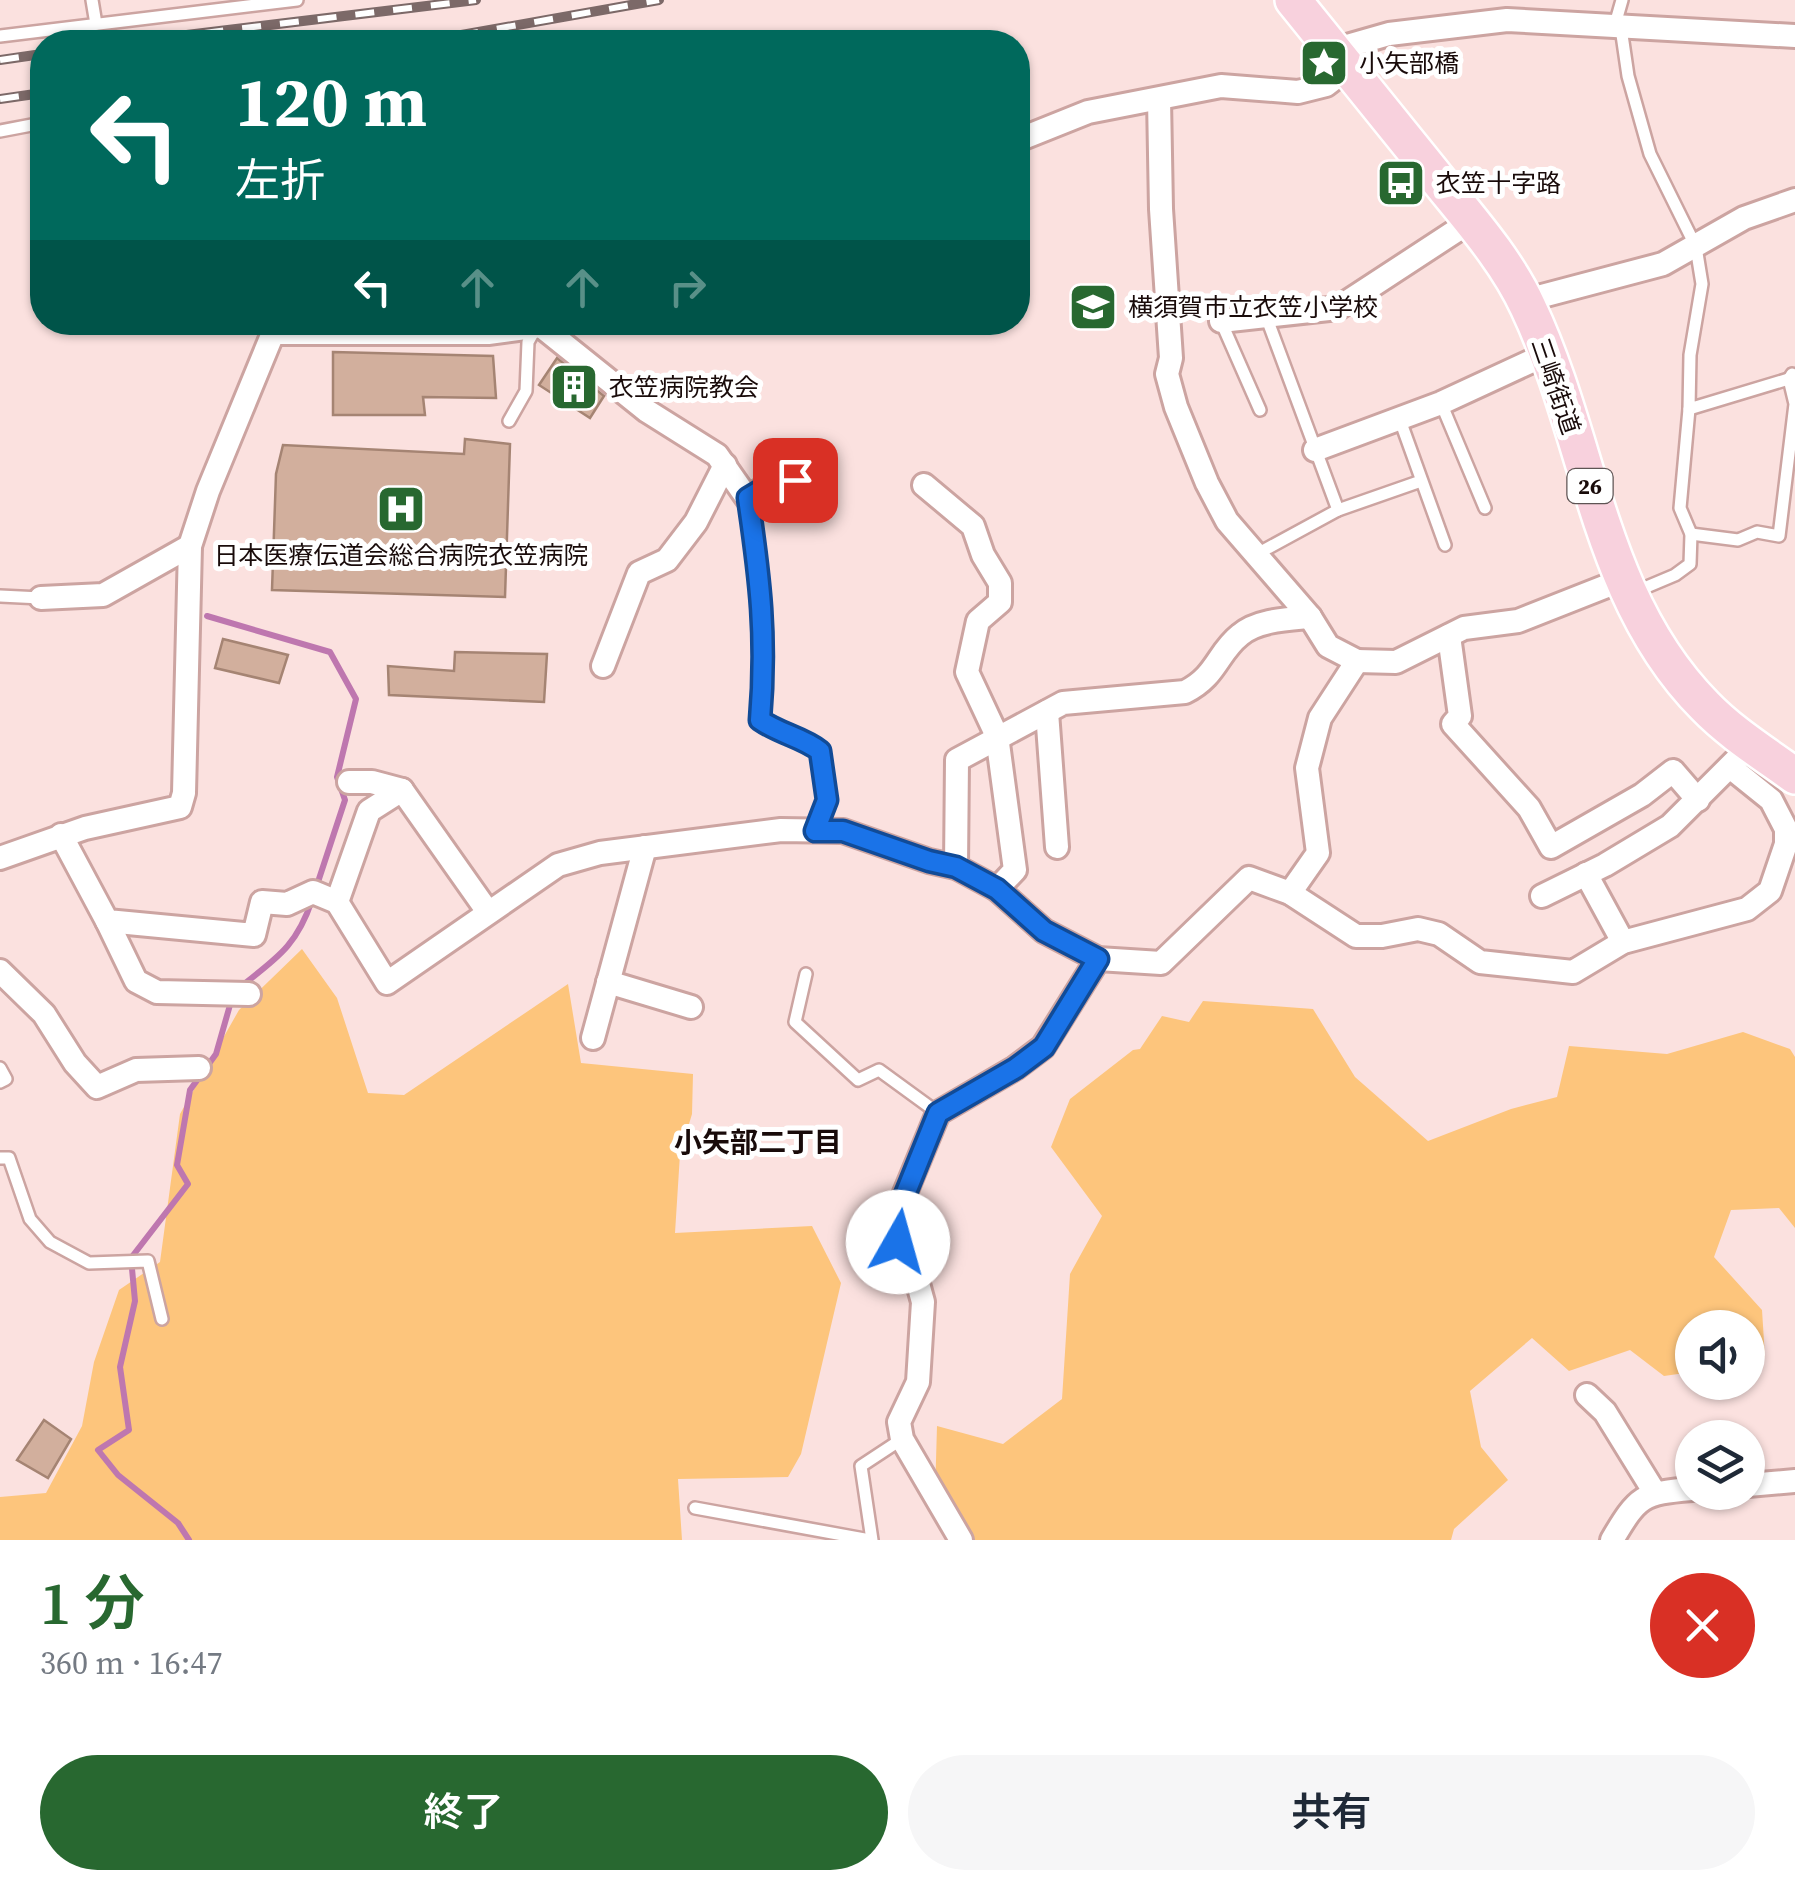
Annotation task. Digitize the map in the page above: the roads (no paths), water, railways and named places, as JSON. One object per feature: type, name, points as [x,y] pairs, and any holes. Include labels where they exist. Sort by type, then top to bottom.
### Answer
[{"type":"main road","name":"三崎街道","points":[[1292,0],[1351,62],[1506,269],[1528,305],[1547,354],[1625,588],[1667,661],[1706,707],[1769,760]]},
{"type":"street","points":[[1030,135],[1088,112],[1220,86],[1298,92],[1326,84],[1351,62],[1347,46],[1389,34],[1507,20],[1795,36]]},
{"type":"street","points":[[1160,99],[1161,209],[1170,358],[1167,374],[1176,407],[1227,521],[1310,617],[1328,646],[1357,661],[1396,662],[1481,624],[1518,621],[1625,588]]},
{"type":"street","points":[[1528,305],[1542,296],[1662,264],[1744,218],[1795,200]]},
{"type":"street","points":[[1221,321],[1338,308],[1471,221]]},
{"type":"street","points":[[0,858],[60,834],[180,807],[184,793],[190,546],[269,335]]},
{"type":"street","points":[[550,335],[647,410],[717,454],[748,498],[781,478],[795,480]]},
{"type":"street","points":[[1315,450],[1440,404],[1547,354]]},
{"type":"street","points":[[603,666],[640,573],[667,560],[696,522],[726,465]]},
{"type":"street","points":[[924,485],[974,526],[982,555],[1000,583],[1000,602],[978,621],[967,672],[997,736],[1015,870],[997,889]]},
{"type":"street","points":[[41,598],[103,596],[190,546]]},
{"type":"street","points":[[956,867],[957,760],[1062,703],[1185,692],[1200,685],[1213,672],[1240,634],[1279,620],[1310,617]]},
{"type":"street","points":[[1449,636],[1460,716],[1453,724],[1529,808],[1550,847],[1642,795],[1673,771],[1698,800]]},
{"type":"street","points":[[1290,894],[1318,852],[1307,768],[1320,718],[1357,661]]},
{"type":"street","points":[[1047,712],[1057,847]]},
{"type":"street","points":[[107,922],[254,935],[262,902],[287,904],[313,892],[337,902],[387,983],[558,865],[600,853],[781,830],[843,831],[956,867],[997,889],[1044,931],[1098,959],[1161,963],[1249,878],[1290,894],[1356,936],[1418,929],[1439,934],[1480,962],[1573,972],[1623,942],[1747,909],[1770,891],[1786,844],[1786,829],[1771,800],[1769,760],[1698,800],[1670,826],[1542,896]]},
{"type":"street","points":[[349,782],[372,782],[402,790],[488,912]]},
{"type":"street","points":[[337,902],[369,812],[402,790]]},
{"type":"street","points":[[60,834],[136,981],[157,992],[249,994]]},
{"type":"street","points":[[593,1038],[645,847]]},
{"type":"street","points":[[1586,874],[1623,942]]},
{"type":"street","points":[[962,1540],[902,1439],[899,1422],[918,1382],[923,1302],[898,1242],[894,1222],[938,1113],[1016,1068],[1044,1047],[1098,959]]},
{"type":"street","points":[[0,971],[44,1014],[75,1063],[97,1087],[136,1070],[198,1068]]},
{"type":"street","points":[[608,982],[691,1007]]},
{"type":"street","points":[[1588,1395],[1605,1412],[1655,1494]]},
{"type":"street","points":[[1765,1484],[1795,1481]]},
{"type":"street","points":[[1612,1540],[1628,1513],[1646,1495],[1675,1491]]},
{"type":"lane","points":[[92,0],[96,24]]},
{"type":"lane","points":[[48,30],[296,0]]},
{"type":"lane","points":[[1622,0],[1618,28],[1628,76],[1650,154],[1696,247],[1702,284],[1690,355],[1680,508],[1691,534],[1690,564],[1675,575],[1625,588]]},
{"type":"lane","points":[[0,36],[30,32]]},
{"type":"lane","points":[[1413,124],[1426,165]]},
{"type":"lane","points":[[0,131],[30,125]]},
{"type":"lane","points":[[1167,310],[1216,310],[1260,410]]},
{"type":"lane","points":[[1266,316],[1338,510]]},
{"type":"lane","points":[[509,421],[526,391],[531,335]]},
{"type":"lane","points":[[1689,409],[1793,375],[1795,404],[1779,536],[1757,532],[1738,540],[1691,534]]},
{"type":"lane","points":[[1440,404],[1484,508]]},
{"type":"lane","points":[[1400,420],[1445,546]]},
{"type":"lane","points":[[1257,554],[1338,510],[1422,480]]},
{"type":"lane","points":[[748,498],[764,609],[760,720],[778,732],[806,740],[820,751],[827,800],[815,831]]},
{"type":"lane","points":[[1,594],[41,598]]},
{"type":"lane","points":[[806,974],[795,1022],[858,1080],[879,1070],[938,1113]]},
{"type":"lane","points":[[0,1068],[6,1079],[0,1082]]},
{"type":"lane","points":[[0,1158],[9,1158],[30,1219],[50,1242],[89,1263],[148,1261],[162,1318]]},
{"type":"lane","points":[[695,1508],[871,1540],[861,1466],[902,1439]]},
{"type":"waterway","points":[[207,616],[330,652],[356,699],[337,777],[345,800],[316,888]]},
{"type":"waterway","points":[[239,988],[291,941],[312,900]]},
{"type":"waterway","points":[[189,1540],[178,1523],[118,1475],[98,1450],[129,1430],[120,1367],[135,1301],[131,1258],[188,1184],[177,1165],[190,1090],[216,1054],[232,998]]},
{"type":"railway","points":[[228,30],[476,0]]},
{"type":"railway","points":[[490,30],[659,0]]},
{"type":"railway","points":[[0,60],[30,56]]},
{"type":"railway","points":[[0,99],[30,95]]},
{"type":"place","name":"小矢部橋","points":[[1324,63]]},
{"type":"place","name":"衣笠十字路","points":[[1401,183]]},
{"type":"place","name":"横須賀市立衣笠小学校","points":[[1093,307]]},
{"type":"place","name":"衣笠病院教会","points":[[574,387]]},
{"type":"place","name":"日本医療伝道会総合病院衣笠病院","points":[[401,509]]},
{"type":"district","name":"小矢部二丁目","points":[[758,1142]]}]
